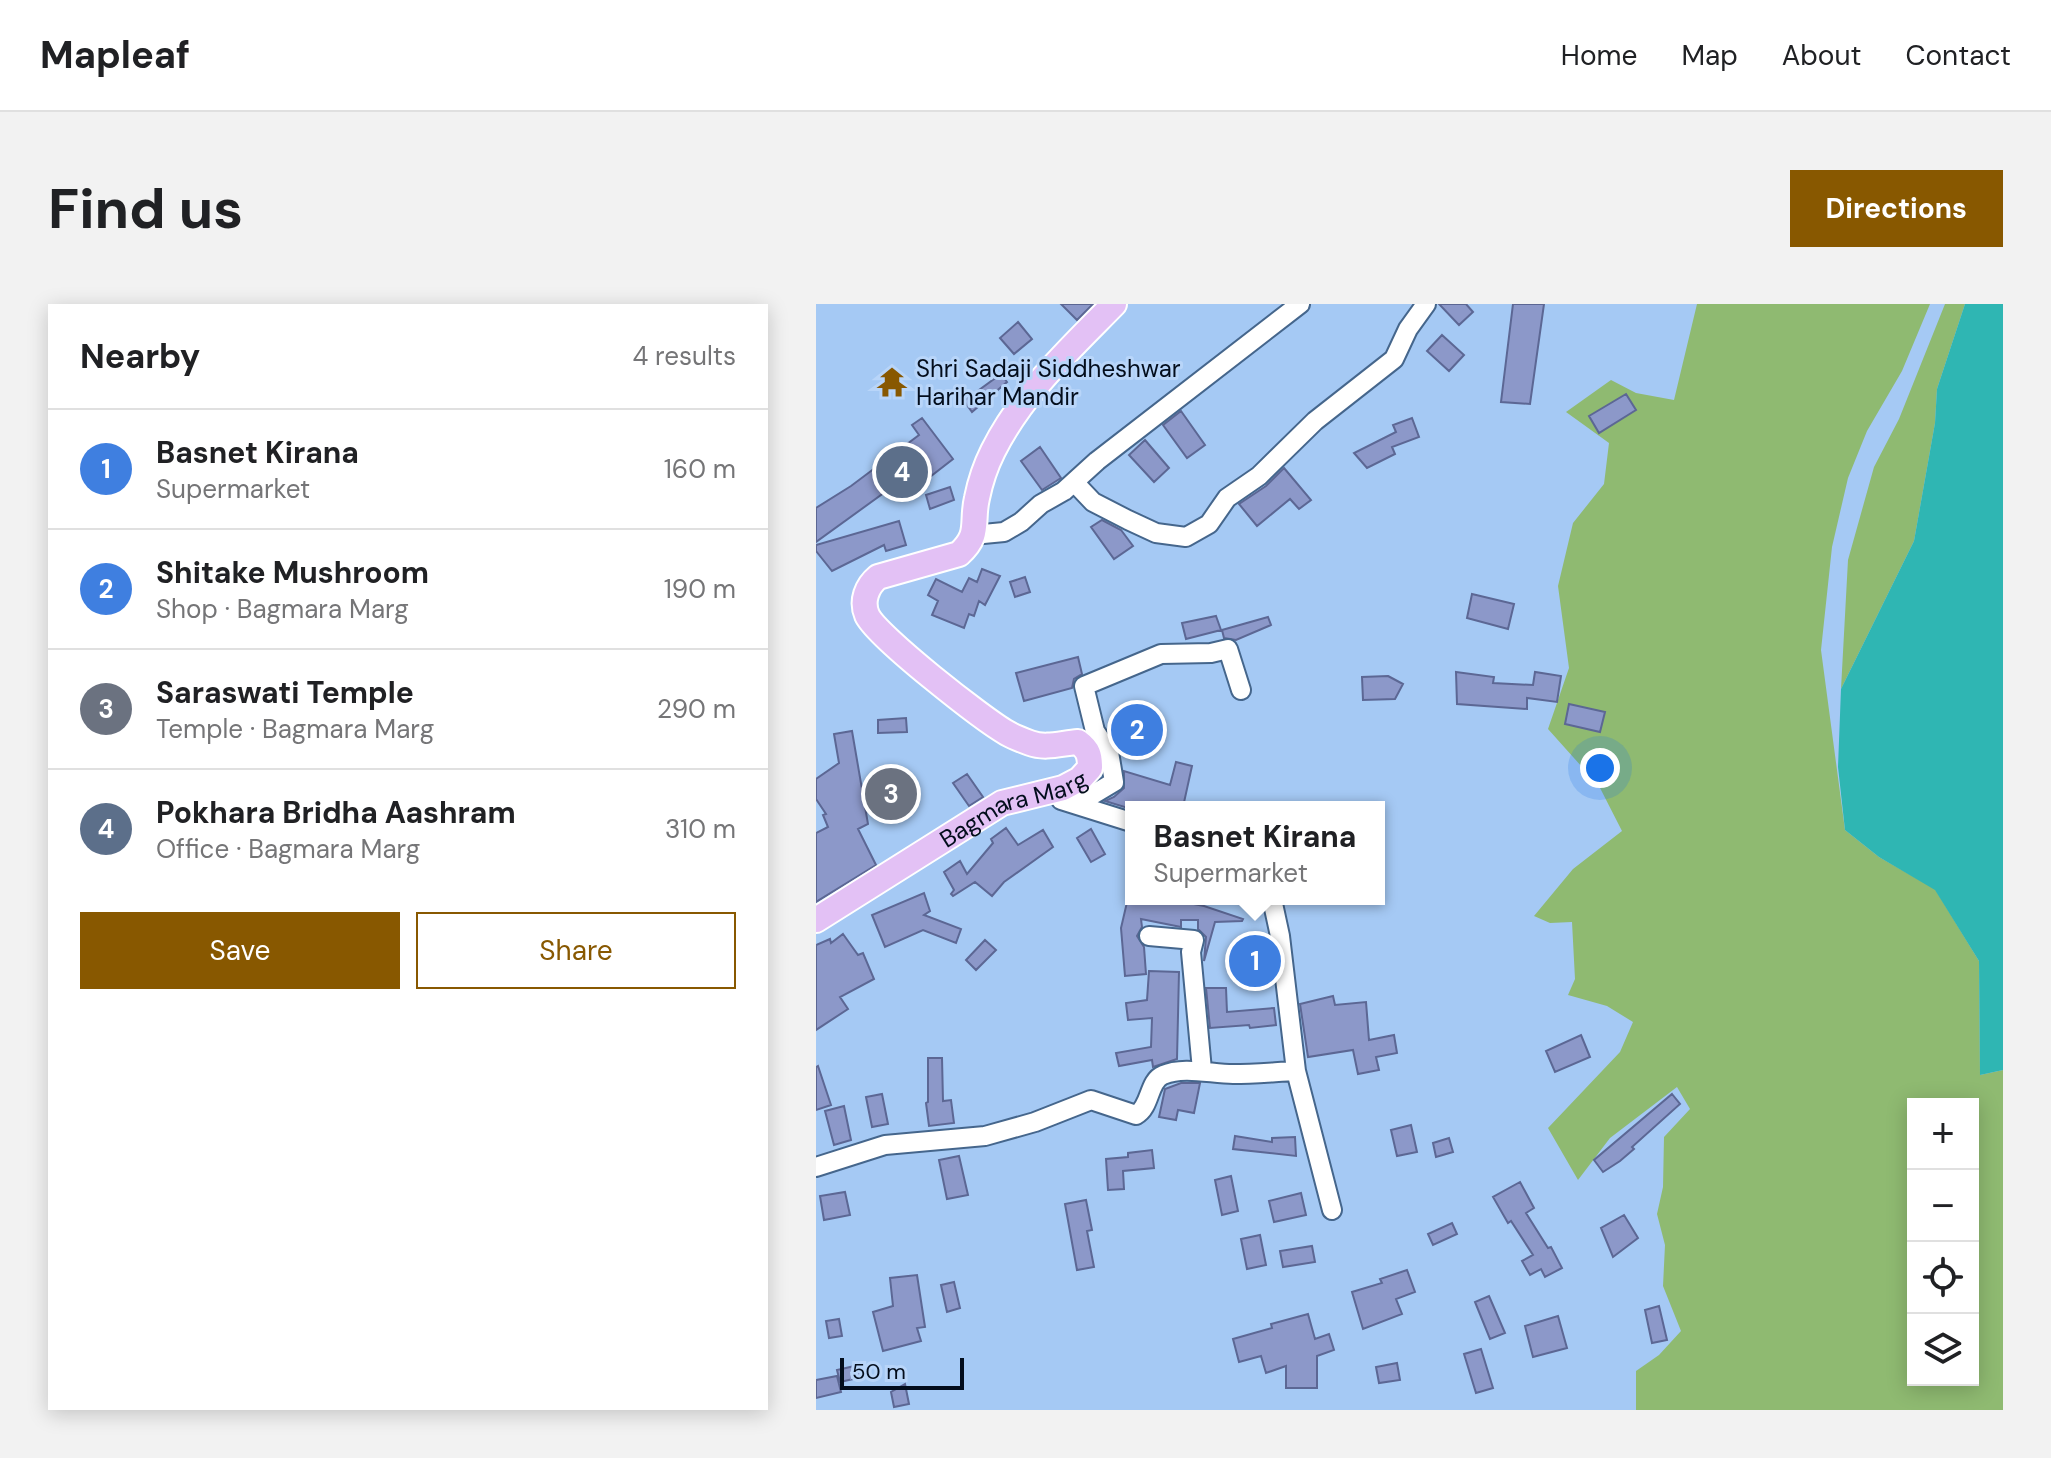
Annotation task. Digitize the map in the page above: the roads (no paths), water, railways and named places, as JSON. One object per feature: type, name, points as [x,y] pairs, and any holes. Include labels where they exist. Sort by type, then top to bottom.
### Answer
[{"type":"main road","points":[[973,535],[976,528],[976,499],[993,452],[1035,385],[1114,304]]},
{"type":"main road","name":"Bagmara Marg","points":[[816,920],[894,872],[943,837],[1002,803],[1063,788],[1080,779],[1090,768],[1087,748],[1078,742],[1050,746],[1034,744],[1006,733],[914,663],[867,616],[864,601],[869,584],[886,574],[959,554],[973,535]]},
{"type":"street","points":[[973,535],[1004,532],[1074,482],[1300,304]]},
{"type":"street","points":[[1074,482],[1093,502],[1128,520],[1156,533],[1186,537],[1209,524],[1227,498],[1259,476],[1315,421],[1394,359],[1408,329],[1426,304]]},
{"type":"street","points":[[1041,794],[1094,794],[1114,782],[1109,752],[1095,731],[1084,686],[1161,654],[1211,653],[1228,649],[1241,690]]},
{"type":"street","points":[[1041,794],[1125,820]]},
{"type":"street","points":[[1273,905],[1280,936],[1296,1071],[1332,1210]]},
{"type":"street","points":[[1149,936],[1194,940],[1191,952],[1202,1070]]},
{"type":"street","points":[[816,1167],[885,1145],[985,1136],[1035,1122],[1091,1100],[1136,1115],[1144,1110],[1158,1079],[1164,1074],[1202,1070],[1231,1074],[1296,1071]]},
{"type":"place","name":"Shri Sadaji Siddheshwar Harihar Mandir","points":[[892,382]]},
{"type":"place","name":"Pokhara Bridha Aashram","points":[[902,472]]},
{"type":"place","name":"Shitake Mushroom","points":[[1137,730]]},
{"type":"place","name":"Saraswati Temple","points":[[891,794]]},
{"type":"place","name":"Basnet Kirana","points":[[1255,961]]}]
